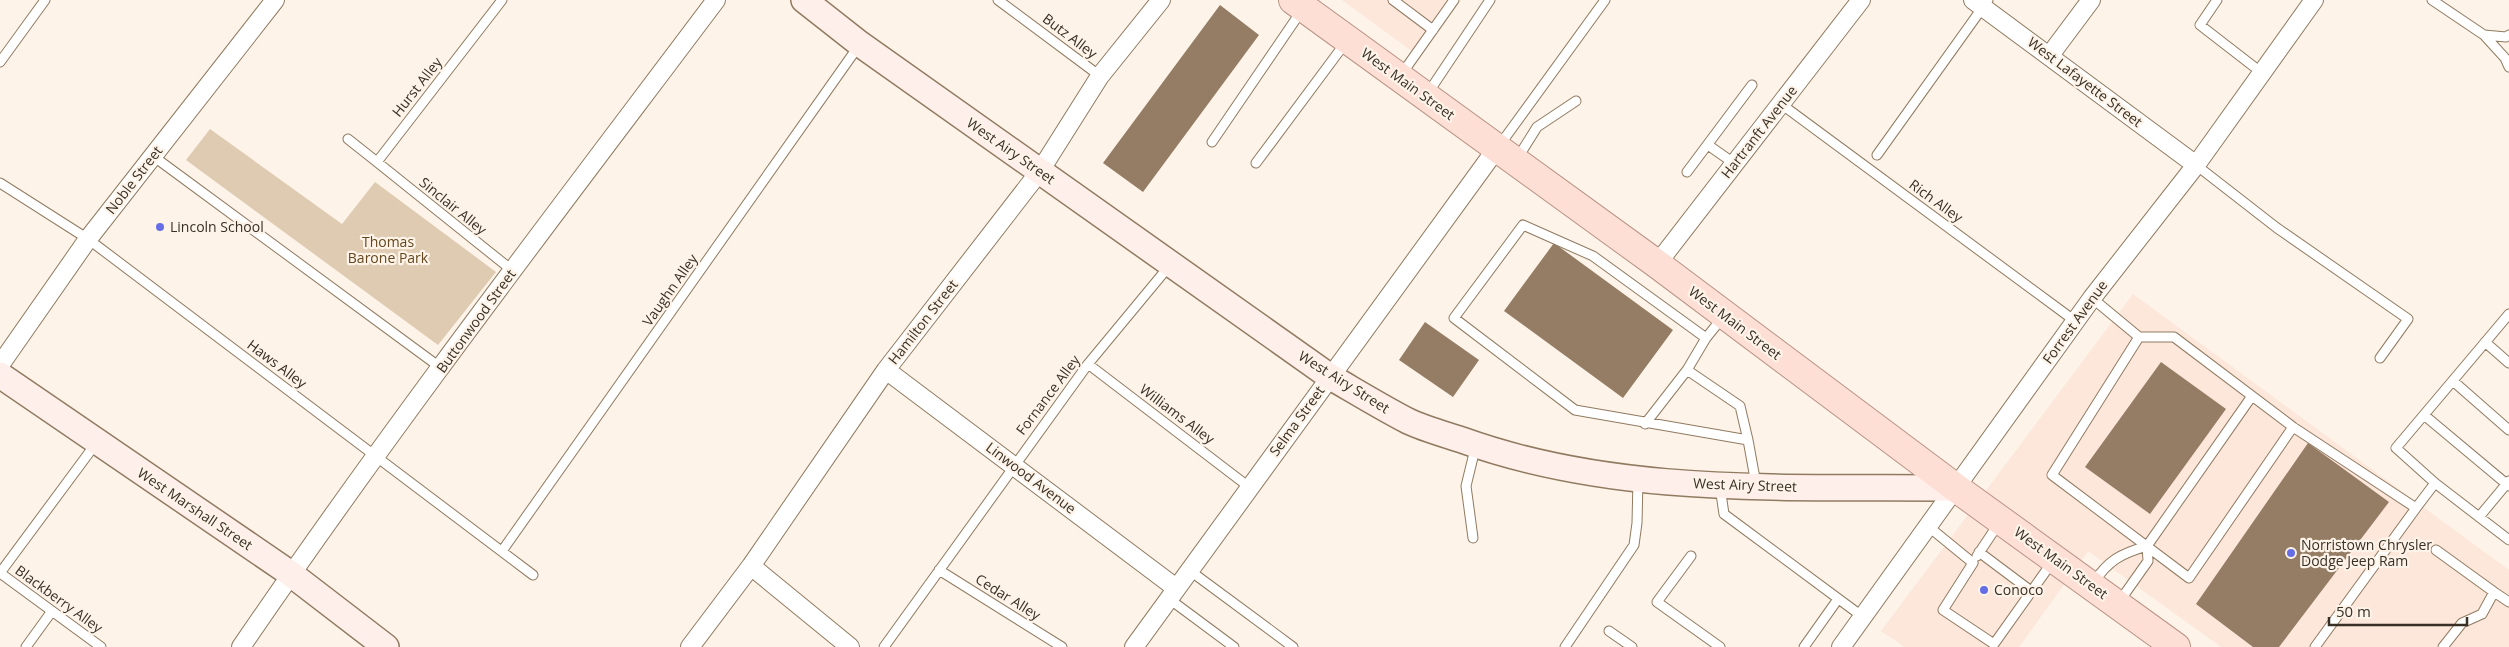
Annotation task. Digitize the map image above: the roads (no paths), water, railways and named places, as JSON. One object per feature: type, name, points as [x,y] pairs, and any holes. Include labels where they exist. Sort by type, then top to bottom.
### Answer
[{"type":"main road","name":"West Airy Street","points":[[804,0],[860,44],[1172,263],[1329,376],[1410,421],[1476,445],[1552,467],[1638,480],[1757,486],[1956,488]]},
{"type":"main road","name":"West Main Street","points":[[1298,4],[1657,264],[1956,488],[2176,647]]},
{"type":"main road","name":"West Marshall Street","points":[[0,375],[291,574],[386,647]]},
{"type":"street","name":"Noble Street","points":[[0,365],[88,239],[275,0]]},
{"type":"street","name":"Buttonwood Street","points":[[241,647],[291,574],[512,271],[716,0]]},
{"type":"street","name":"Hamilton Street","points":[[690,647],[751,566],[886,370],[1040,171],[1100,76],[1161,0]]},
{"type":"street","name":"Hartranft Avenue","points":[[1657,264],[1862,0]]},
{"type":"street","points":[[2050,55],[2091,0]]},
{"type":"street","name":"Forrest Avenue","points":[[1841,647],[1929,527],[2075,321],[2196,165],[2314,0]]},
{"type":"street","name":"West Lafayette Street","points":[[1981,2],[2196,165]]},
{"type":"street","name":"Selma Street","points":[[1134,647],[1329,376],[1506,155]]},
{"type":"street","name":"Linwood Avenue","points":[[886,370],[1014,465],[1172,593]]},
{"type":"street","points":[[751,566],[850,647]]},
{"type":"lane","points":[[0,62],[45,0]]},
{"type":"lane","name":"Hurst Alley","points":[[377,162],[502,0]]},
{"type":"lane","name":"Butz Alley","points":[[998,0],[1100,76]]},
{"type":"lane","points":[[1393,0],[1433,30]]},
{"type":"lane","points":[[1399,77],[1454,0]]},
{"type":"lane","points":[[1426,96],[1490,0]]},
{"type":"lane","points":[[1506,155],[1605,0]]},
{"type":"lane","points":[[2217,0],[2200,25],[2262,73]]},
{"type":"lane","points":[[2432,0],[2484,35],[2505,58],[2509,68]]},
{"type":"lane","points":[[1877,155],[1981,2]]},
{"type":"lane","points":[[1212,142],[1298,4]]},
{"type":"lane","points":[[2484,35],[2506,37],[2509,35]]},
{"type":"lane","points":[[1256,164],[1348,40]]},
{"type":"lane","name":"Vaughn Alley","points":[[502,552],[860,44]]},
{"type":"lane","points":[[1687,172],[1752,85]]},
{"type":"lane","points":[[1506,155],[1537,127],[1576,101]]},
{"type":"lane","name":"Rich Alley","points":[[1781,104],[2075,321]]},
{"type":"lane","points":[[348,139],[377,162]]},
{"type":"lane","points":[[1708,145],[1735,164]]},
{"type":"lane","points":[[153,156],[441,368]]},
{"type":"lane","name":"Sinclair Alley","points":[[377,162],[512,271]]},
{"type":"lane","points":[[2196,165],[2277,228],[2408,319],[2380,358]]},
{"type":"lane","name":"Haws Alley","points":[[0,184],[88,239],[533,575]]},
{"type":"lane","points":[[1706,338],[1592,256],[1523,225],[1454,318],[1575,410],[1645,424],[1748,440]]},
{"type":"lane","name":"Fornance Alley","points":[[884,647],[1088,364],[1172,263]]},
{"type":"lane","points":[[2092,298],[2139,337],[2174,337],[2293,427],[2416,508]]},
{"type":"lane","points":[[2509,314],[2396,448],[2435,483],[2509,540]]},
{"type":"lane","points":[[1645,424],[1687,370],[1706,338],[1725,316]]},
{"type":"lane","points":[[2139,337],[2052,475],[2189,578],[2293,427]]},
{"type":"lane","points":[[2485,342],[2509,364]]},
{"type":"lane","name":"Williams Alley","points":[[1088,364],[1249,487]]},
{"type":"lane","points":[[1687,370],[1740,406],[1757,486]]},
{"type":"lane","points":[[2453,381],[2509,430]]},
{"type":"lane","points":[[2091,585],[2105,566],[2131,551],[2146,546],[2252,396]]},
{"type":"lane","points":[[2424,414],[2508,483],[2480,517]]},
{"type":"lane","points":[[0,573],[97,441]]},
{"type":"lane","points":[[1473,538],[1466,486],[1476,445]]},
{"type":"lane","points":[[1565,647],[1634,545],[1638,523],[1638,480]]},
{"type":"lane","points":[[2315,647],[2435,483]]},
{"type":"lane","points":[[1720,485],[1724,514],[1863,617]]},
{"type":"lane","points":[[2000,520],[1943,610],[1994,644],[2054,559]]},
{"type":"lane","points":[[1929,527],[1972,563]]},
{"type":"lane","points":[[2118,604],[2148,561],[2146,546]]},
{"type":"lane","points":[[2436,550],[2509,602]]},
{"type":"lane","points":[[1980,552],[2032,591]]},
{"type":"lane","points":[[1690,556],[1657,602],[1720,647]]},
{"type":"lane","name":"Cedar Alley","points":[[939,570],[1062,647]]},
{"type":"lane","points":[[1189,570],[1293,647]]},
{"type":"lane","name":"Blackberry Alley","points":[[0,573],[102,647]]},
{"type":"lane","points":[[2443,647],[2462,623],[2482,614],[2494,592]]},
{"type":"lane","points":[[1172,593],[1234,647]]},
{"type":"lane","points":[[1804,647],[1838,599]]},
{"type":"lane","points":[[26,647],[52,611]]},
{"type":"lane","points":[[1609,631],[1632,647]]},
{"type":"place","name":"Lincoln School","points":[[160,227]]},
{"type":"place","name":"Norristown Chrysler Dodge Jeep Ram","points":[[2291,553]]},
{"type":"place","name":"Conoco","points":[[1984,590]]},
{"type":"park label","name":"Thomas Barone Park","points":[[388,250]]}]
